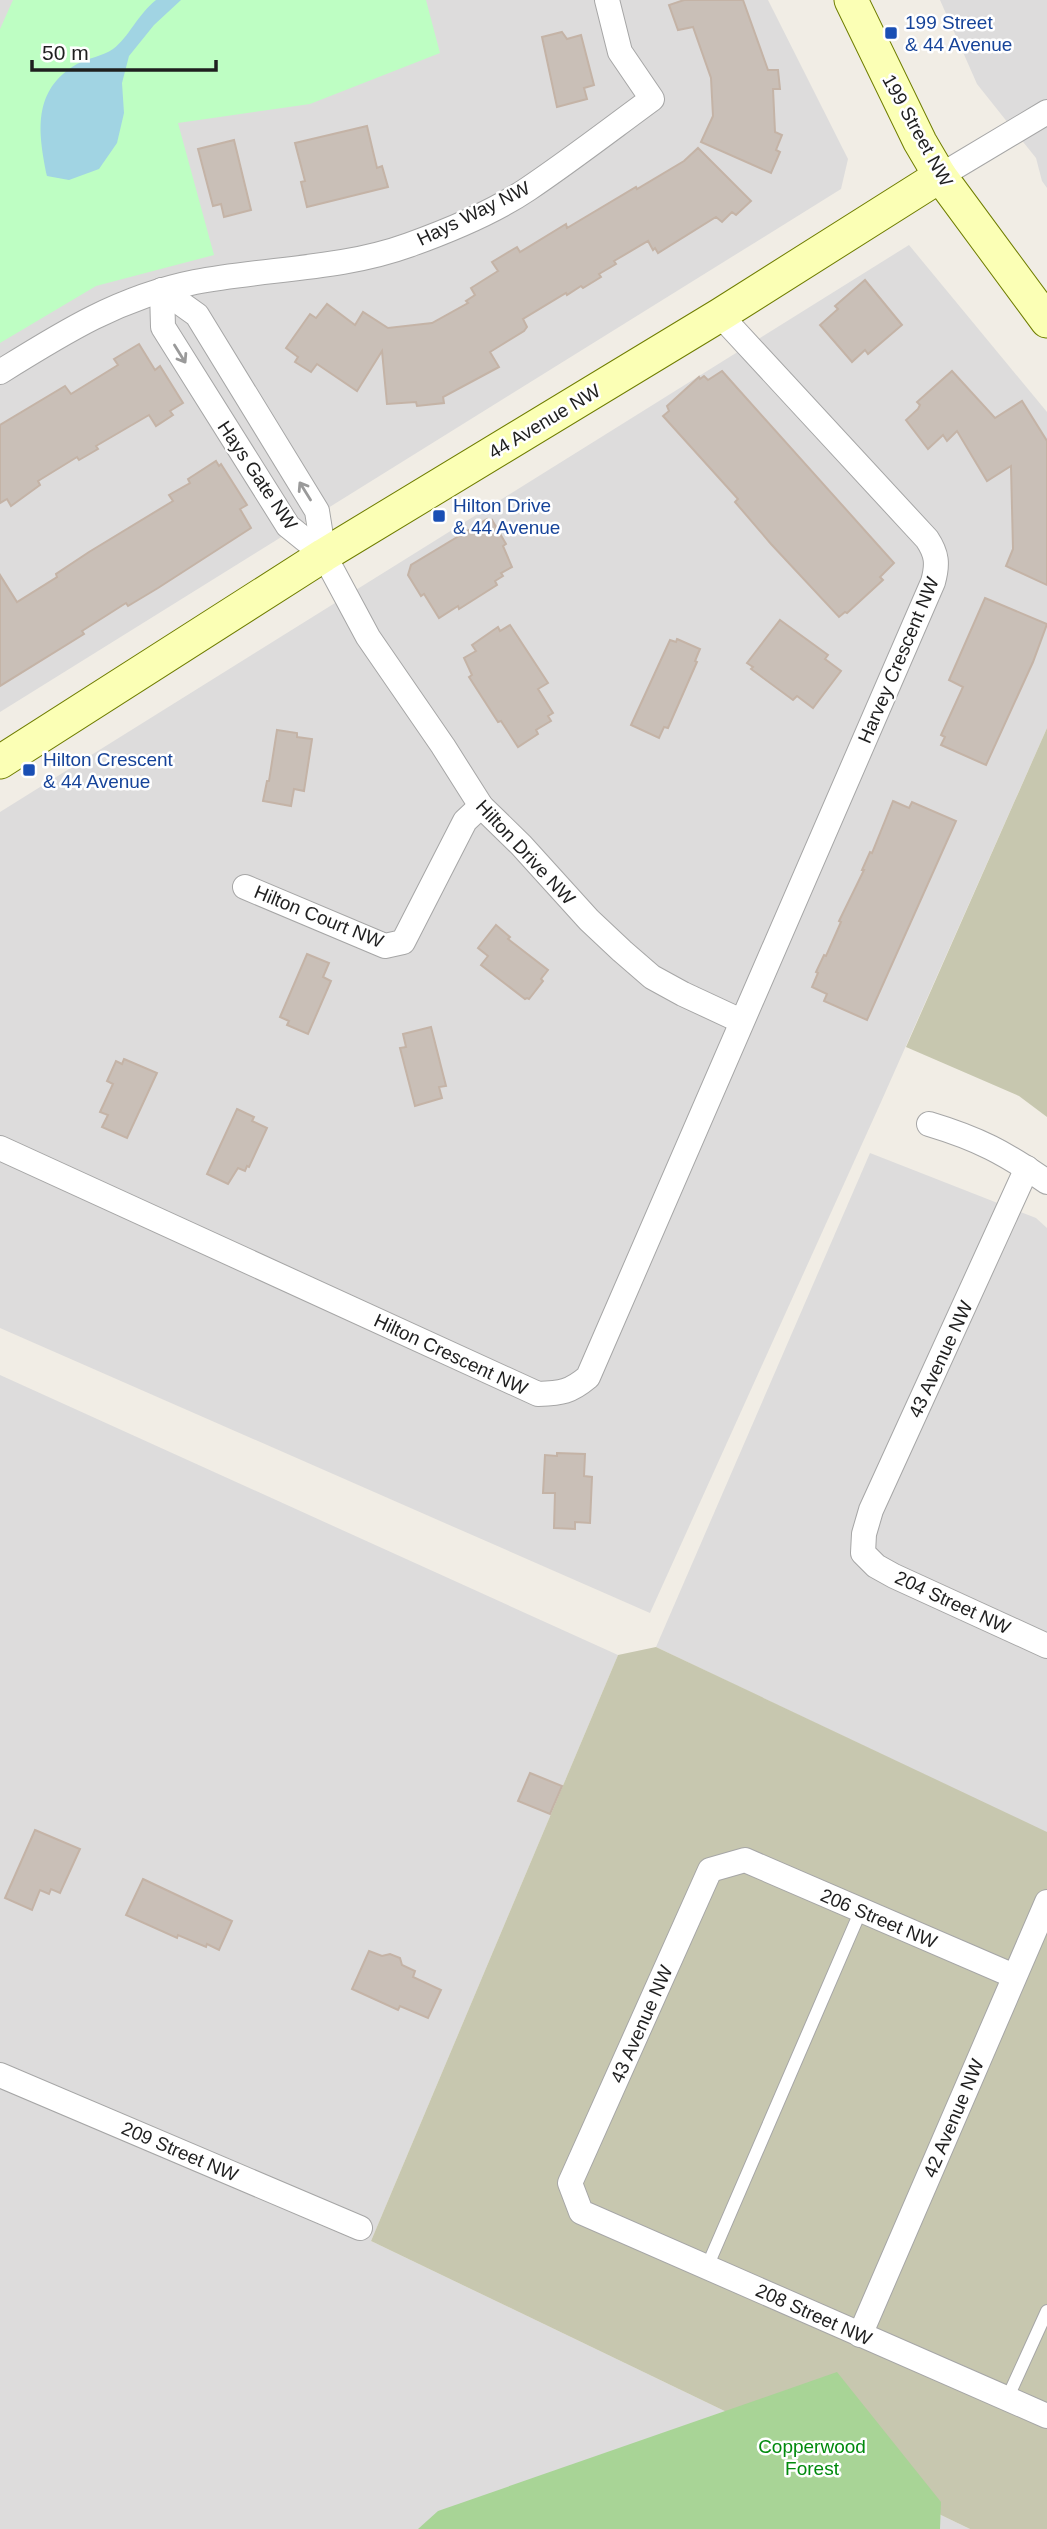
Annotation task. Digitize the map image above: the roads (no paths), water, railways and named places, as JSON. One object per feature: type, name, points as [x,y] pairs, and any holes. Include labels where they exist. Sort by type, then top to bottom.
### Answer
[{"type":"street","name":"Hays Way NW","points":[[162,290],[199,281],[311,267],[407,246],[462,223],[526,190],[652,99],[620,52],[607,0]]},
{"type":"street","name":"199 Street NW","points":[[851,0],[914,131],[940,176],[1047,321]]},
{"type":"street","name":"44 Avenue NW","points":[[0,762],[324,555],[720,315],[1047,112]]},
{"type":"street","points":[[0,372],[89,318],[130,300],[162,290]]},
{"type":"street","name":"Hays Gate NW","points":[[162,290],[163,327],[288,526],[324,555]]},
{"type":"street","name":"Hays Gate NW","points":[[162,290],[197,316],[317,510],[324,555]]},
{"type":"street","name":"Harvey Crescent NW","points":[[720,315],[927,539],[936,553],[937,569],[741,1021]]},
{"type":"street","name":"Hilton Drive NW","points":[[324,555],[368,638],[481,806],[521,845],[589,920],[652,976],[683,995],[741,1021]]},
{"type":"street","name":"Hilton Court NW","points":[[245,887],[386,946],[403,942],[465,821],[481,806]]},
{"type":"street","name":"Hilton Crescent NW","points":[[0,1148],[538,1394],[557,1393],[573,1389],[588,1377],[741,1021]]},
{"type":"street","points":[[929,1124],[982,1142],[1047,1182]]},
{"type":"street","name":"43 Avenue NW","points":[[863,1552],[864,1534],[871,1510],[1027,1168]]},
{"type":"street","name":"204 Street NW","points":[[863,1552],[876,1566],[894,1576],[1047,1646]]},
{"type":"street","name":"43 Avenue NW","points":[[581,2212],[570,2183],[710,1870],[745,1860]]},
{"type":"street","name":"206 Street NW","points":[[745,1860],[1014,1976]]},
{"type":"street","name":"42 Avenue NW","points":[[860,2334],[1047,1902]]},
{"type":"street","name":"209 Street NW","points":[[0,2074],[360,2228]]},
{"type":"street","name":"208 Street NW","points":[[581,2212],[1047,2416]]},
{"type":"lane","points":[[707,2267],[861,1910]]},
{"type":"lane","points":[[1007,2399],[1047,2311]]},
{"type":"water","points":[[156,0],[181,0],[154,25],[129,56],[122,83],[124,113],[117,143],[99,169],[69,180],[47,176],[41,128],[45,99],[52,86],[62,74],[77,64],[113,49]]},
{"type":"place","name":"199 Street & 44 Avenue","points":[[891,33]]},
{"type":"place","name":"Hilton Drive & 44 Avenue","points":[[439,516]]},
{"type":"place","name":"Hilton Crescent & 44 Avenue","points":[[29,770]]},
{"type":"park label","name":"Copperwood Forest","points":[[812,2457]]}]
